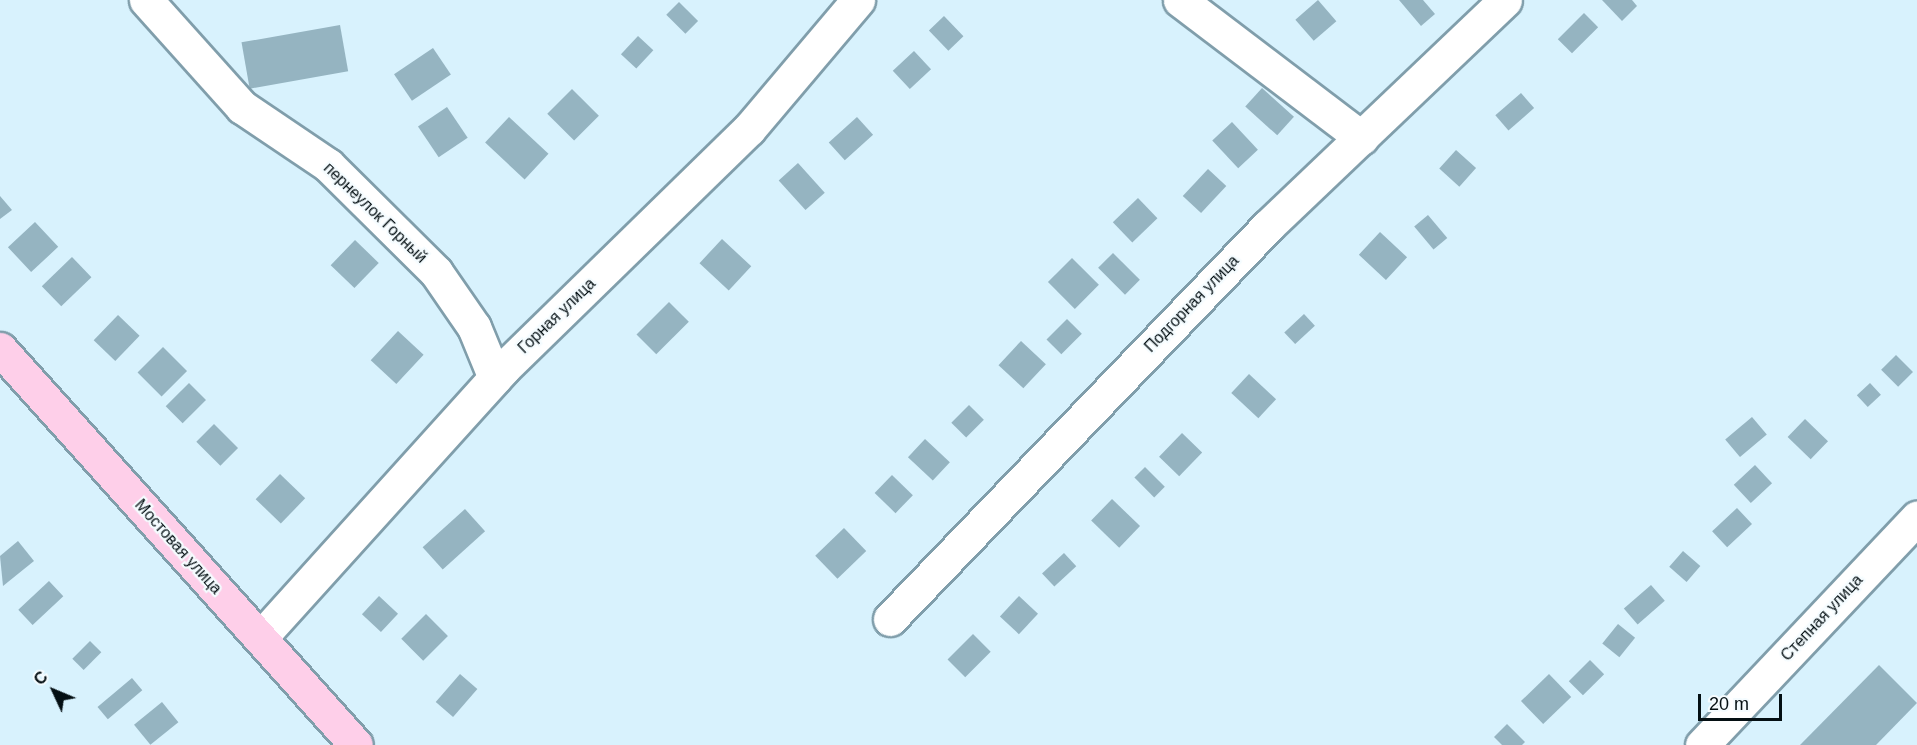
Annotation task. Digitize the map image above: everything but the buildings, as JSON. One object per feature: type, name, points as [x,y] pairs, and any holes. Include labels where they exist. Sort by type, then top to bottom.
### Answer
[{"type":"main road","name":"Мостовая улица","points":[[0,349],[356,745]]},
{"type":"street","name":"пернеулок Горный","points":[[146,0],[242,107],[328,165],[436,272],[474,327],[495,378]]},
{"type":"street","name":"Горная улица","points":[[260,638],[495,378],[749,129],[858,0]]},
{"type":"street","points":[[1180,0],[1362,138]]},
{"type":"street","name":"Подгорная улица","points":[[890,619],[1268,225],[1505,0]]},
{"type":"street","name":"Степная улица","points":[[1702,745],[1917,518]]}]
